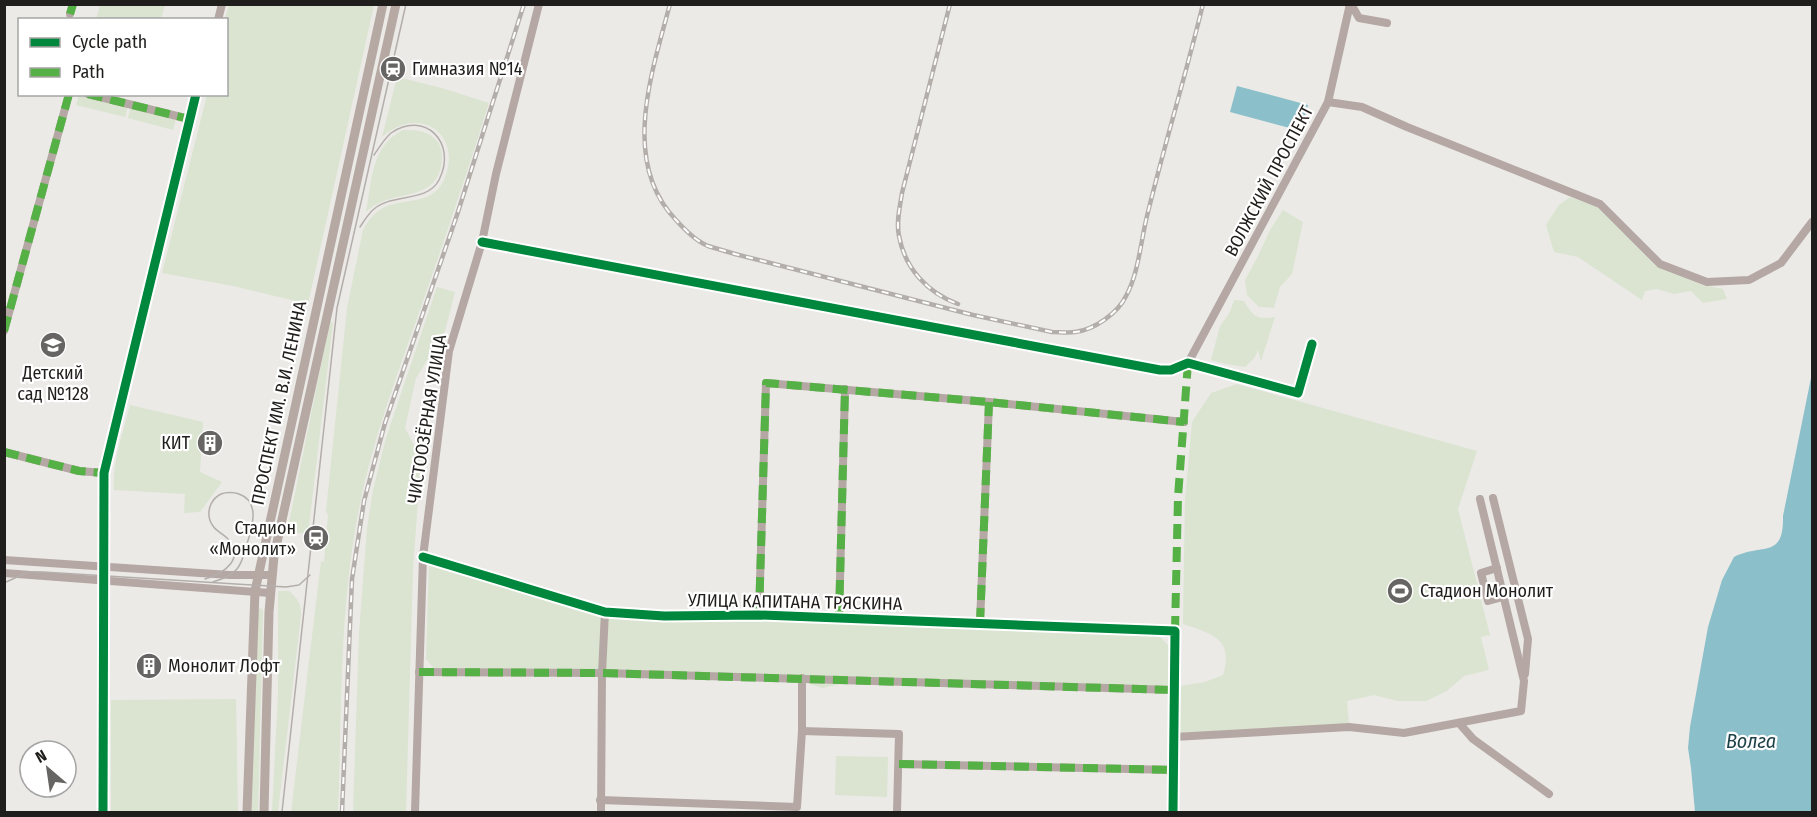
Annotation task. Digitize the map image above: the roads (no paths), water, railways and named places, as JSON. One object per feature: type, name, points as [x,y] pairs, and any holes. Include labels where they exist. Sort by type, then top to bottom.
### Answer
[{"type":"main road","name":"ПРОСПЕКТ ИМ. В.И. ЛЕНИНА","points":[[247,813],[255,591],[382,4]]},
{"type":"main road","name":"ПРОСПЕКТ ИМ. В.И. ЛЕНИНА","points":[[264,813],[271,575],[396,4]]},
{"type":"street","points":[[70,14],[73,4]]},
{"type":"street","name":"ЧИСТООЗЁРНАЯ УЛИЦА","points":[[415,813],[423,557],[449,351],[482,242],[496,174],[539,4]]},
{"type":"street","points":[[1350,4],[1359,18],[1388,23]]},
{"type":"street","name":"ВОЛЖСКИЙ ПРОСПЕКТ","points":[[1188,363],[1329,102],[1350,4]]},
{"type":"street","points":[[4,331],[68,96]]},
{"type":"street","points":[[96,96],[189,119]]},
{"type":"street","points":[[103,813],[104,473],[195,96]]},
{"type":"street","points":[[1329,102],[1362,107],[1600,204],[1659,264],[1707,282],[1749,280],[1781,263],[1812,222]]},
{"type":"street","points":[[482,242],[1160,370],[1171,370],[1188,363],[1298,393],[1312,344]]},
{"type":"street","points":[[759,615],[766,383],[1184,422]]},
{"type":"street","points":[[838,618],[845,389]]},
{"type":"street","points":[[980,623],[989,402]]},
{"type":"street","points":[[4,452],[79,471],[104,473]]},
{"type":"street","points":[[1174,737],[1349,727],[1404,733],[1521,711],[1528,639],[1493,498]]},
{"type":"street","points":[[1480,499],[1524,681]]},
{"type":"street","name":"УЛИЦА КАПИТАНА ТРЯСКИНА","points":[[423,557],[605,612],[664,616],[759,615],[1175,631],[1174,690]]},
{"type":"street","points":[[4,560],[271,575]]},
{"type":"street","points":[[1497,568],[1481,573],[1488,601],[1503,597]]},
{"type":"street","points":[[4,573],[270,593]]},
{"type":"street","points":[[1484,586],[1500,582]]},
{"type":"street","points":[[601,813],[605,612]]},
{"type":"street","points":[[1515,642],[1528,639]]},
{"type":"street","points":[[419,672],[602,673],[1174,690],[1173,813]]},
{"type":"street","points":[[600,800],[797,807],[802,731],[802,678]]},
{"type":"street","points":[[1459,723],[1473,740],[1549,794]]},
{"type":"street","points":[[802,731],[899,734],[897,813]]},
{"type":"street","points":[[898,764],[1175,770]]},
{"type":"water","points":[[1237,86],[1308,105],[1301,131],[1230,112]]},
{"type":"water","name":"Волга","points":[[1812,373],[1812,812],[1695,812],[1688,748],[1708,627],[1722,580],[1734,557],[1769,548],[1780,539]]},
{"type":"tram line","points":[[282,812],[337,308],[406,4]]},
{"type":"tram line","points":[[360,227],[370,213],[381,204],[418,195],[434,187],[444,166],[441,142],[426,128],[415,125],[403,127],[391,133],[374,155]]},
{"type":"tram line","points":[[205,579],[226,569],[234,558],[232,545],[211,523],[209,509],[215,498],[221,494],[230,492],[239,494],[246,498],[253,510],[252,525],[242,561],[229,575],[213,582]]},
{"type":"tram line","points":[[4,583],[28,572],[43,572],[286,587],[299,585],[310,575]]},
{"type":"railway","points":[[342,812],[352,579],[364,501],[385,423],[457,215],[524,4]]},
{"type":"railway","points":[[670,4],[649,87],[645,116],[645,144],[649,171],[659,197],[690,234],[708,246],[735,254],[973,315],[1052,332],[1082,331],[1105,320],[1117,309],[1130,287],[1203,4]]},
{"type":"railway","points":[[950,4],[902,193],[898,225],[902,248],[912,269],[937,293],[958,304]]},
{"type":"place","name":"Гимназия №14","points":[[393,69]]},
{"type":"place","name":"Детский сад №128","points":[[53,345]]},
{"type":"place","name":"КИТ","points":[[210,443]]},
{"type":"place","name":"Стадион «Монолит»","points":[[316,538]]},
{"type":"place","name":"Стадион Монолит","points":[[1400,591]]},
{"type":"place","name":"Монолит Лофт","points":[[149,666]]}]
